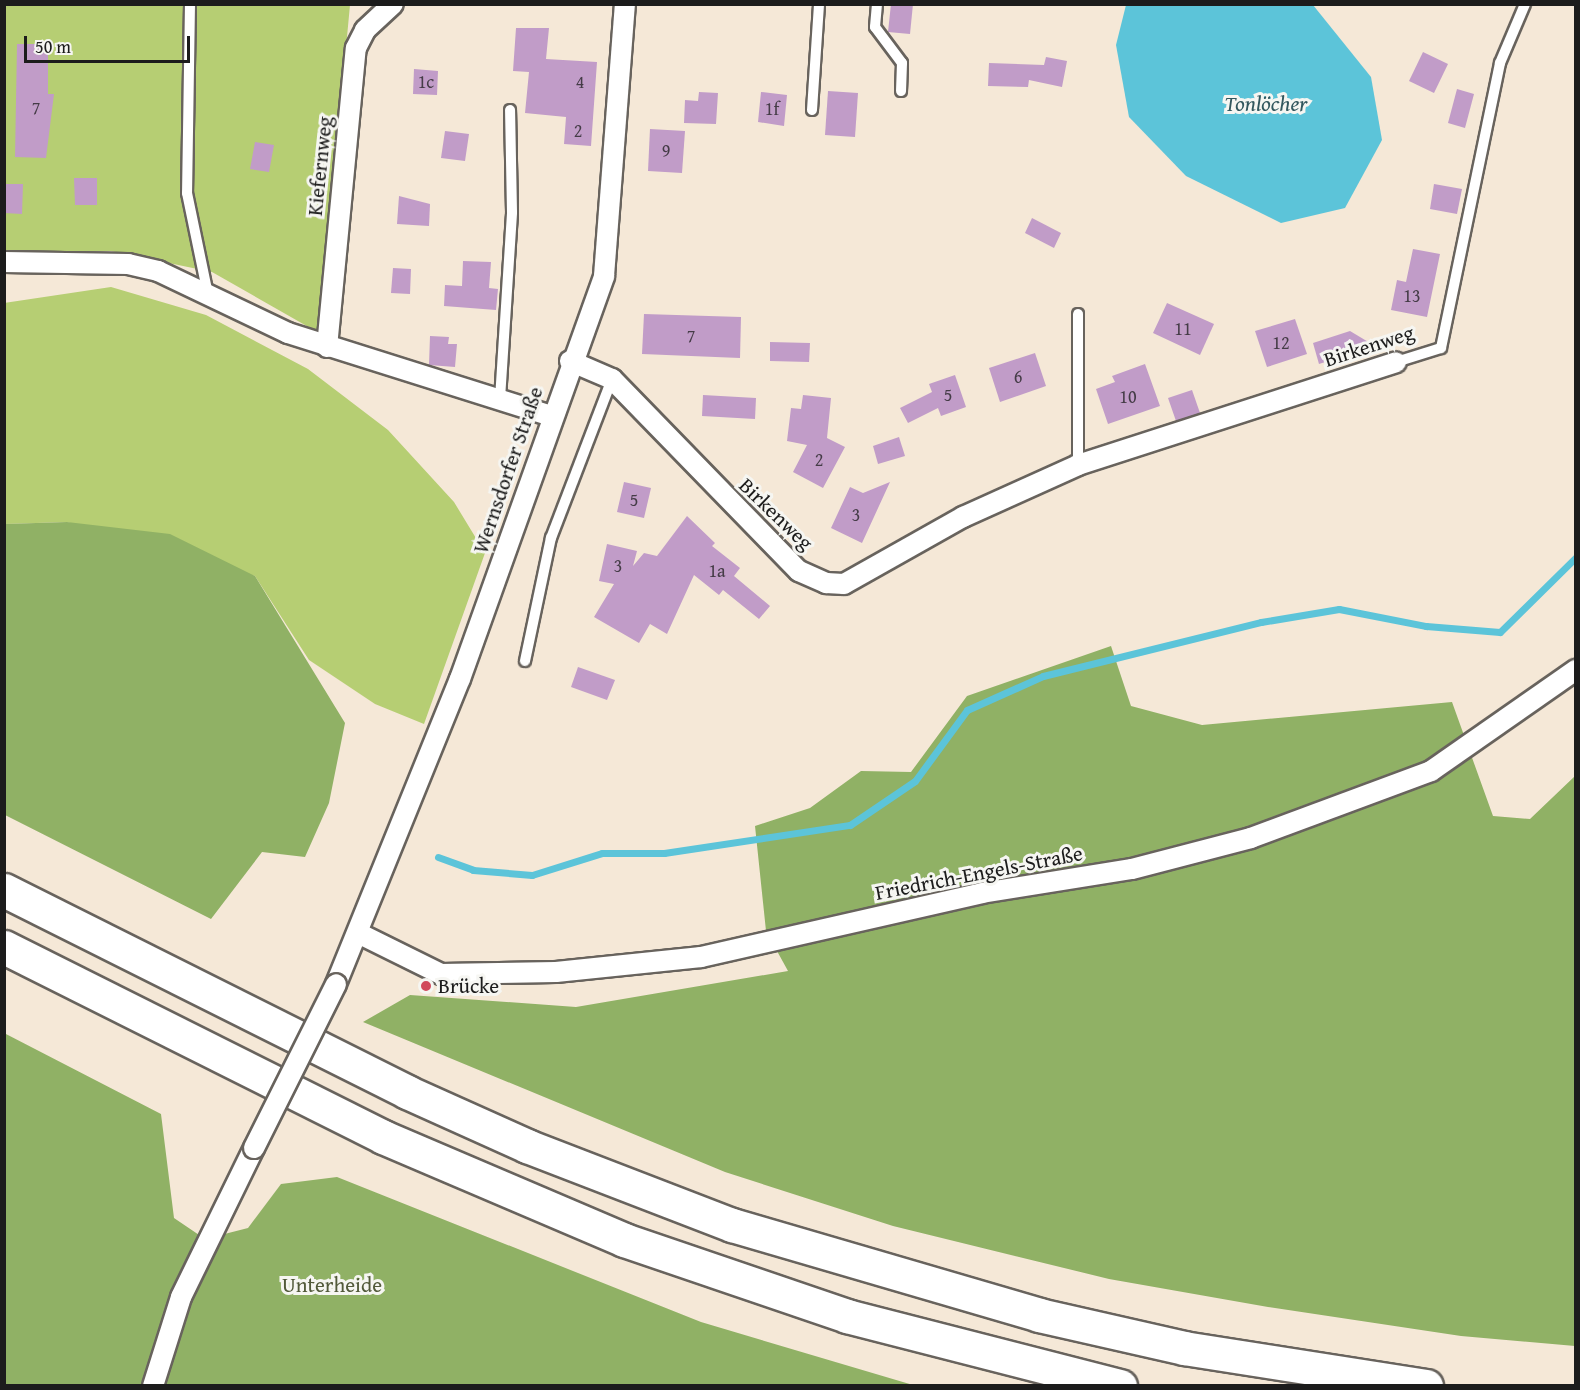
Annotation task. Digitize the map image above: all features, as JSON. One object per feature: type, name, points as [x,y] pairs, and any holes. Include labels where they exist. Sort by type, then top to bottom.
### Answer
[{"type":"highway","points":[[4,890],[407,1092],[527,1146],[732,1225],[1039,1315],[1184,1348],[1426,1386]]},
{"type":"highway","points":[[4,947],[383,1137],[624,1240],[848,1316],[1120,1386]]},
{"type":"street","name":"Kiefernweg","points":[[327,347],[356,48],[365,30],[393,4]]},
{"type":"street","name":"Wernsdorfer Straße","points":[[153,1386],[181,1297],[336,984],[358,933],[460,679],[610,248],[625,4]]},
{"type":"street","points":[[4,262],[128,264],[207,290],[327,347],[552,416]]},
{"type":"street","name":"Birkenweg","points":[[570,361],[612,380],[747,522],[799,571],[826,583],[843,584],[963,517],[1078,465],[1396,362]]},
{"type":"street","name":"Friedrich-Engels-Straße","points":[[358,933],[441,974],[556,972],[701,957],[982,892],[1132,869],[1251,838],[1431,771],[1575,670]]},
{"type":"lane","points":[[190,4],[187,193],[207,290]]},
{"type":"lane","points":[[812,110],[819,4]]},
{"type":"lane","points":[[877,4],[875,27],[902,63],[901,91]]},
{"type":"lane","name":"Birkenweg","points":[[1396,362],[1441,348],[1500,63],[1525,4]]},
{"type":"lane","points":[[500,399],[512,212],[510,110]]},
{"type":"lane","points":[[1077,314],[1078,465]]},
{"type":"lane","points":[[525,661],[551,538],[612,380]]},
{"type":"green space","points":[[4,5],[350,5],[319,333],[212,272],[111,251],[5,251]]},
{"type":"green space","points":[[111,287],[206,315],[308,369],[388,430],[454,502],[485,553],[424,724],[375,704],[309,660],[255,576],[67,522],[5,524],[4,303]]},
{"type":"green space","points":[[67,522],[170,534],[255,576],[345,723],[329,803],[305,857],[262,852],[211,919],[5,815],[5,524]]},
{"type":"green space","points":[[1111,646],[1131,706],[1202,725],[1452,702],[1493,816],[1530,819],[1575,776],[1575,1346],[1461,1336],[1268,1307],[1109,1279],[893,1226],[725,1172],[363,1022],[410,995],[576,1007],[788,971],[766,931],[755,826],[810,808],[861,771],[911,772],[967,696]]},
{"type":"green space","name":"Unterheide","points":[[4,1033],[161,1114],[174,1218],[205,1239],[248,1228],[281,1184],[337,1177],[701,1322],[913,1385],[5,1385]]},
{"type":"water","name":"Tonlöcher","points":[[1126,5],[1313,5],[1371,77],[1382,140],[1345,208],[1281,223],[1186,176],[1129,117],[1116,45]]},
{"type":"building","points":[[891,4],[913,4],[910,34],[888,32]]},
{"type":"building","points":[[516,28],[549,28],[546,59],[597,62],[591,146],[564,144],[566,117],[525,113],[529,72],[513,71]]},
{"type":"building","points":[[17,44],[48,44],[48,94],[54,94],[46,158],[15,157]]},
{"type":"building","points":[[1423,52],[1448,64],[1434,93],[1409,81]]},
{"type":"building","points":[[1046,57],[1067,61],[1062,87],[1029,80],[1028,87],[988,86],[989,63],[1044,65]]},
{"type":"building","points":[[414,69],[438,71],[437,95],[413,94]]},
{"type":"building","points":[[1457,89],[1474,94],[1465,128],[1448,123]]},
{"type":"building","points":[[828,91],[858,93],[855,137],[825,135]]},
{"type":"building","points":[[699,92],[718,93],[716,124],[684,123],[685,100],[698,101]]},
{"type":"building","points":[[761,92],[787,95],[784,126],[758,122]]},
{"type":"building","points":[[650,129],[685,131],[682,173],[648,171]]},
{"type":"building","points":[[445,131],[469,134],[465,161],[441,158]]},
{"type":"building","points":[[255,142],[274,145],[269,172],[250,169]]},
{"type":"building","points":[[74,178],[97,178],[97,205],[75,205]]},
{"type":"building","points":[[4,184],[23,184],[22,214],[4,213]]},
{"type":"building","points":[[1434,184],[1462,189],[1457,214],[1430,209]]},
{"type":"building","points":[[399,196],[430,204],[429,226],[397,224]]},
{"type":"building","points":[[1032,218],[1061,233],[1054,248],[1025,233]]},
{"type":"building","points":[[1413,249],[1440,254],[1427,317],[1391,310],[1397,280],[1406,282]]},
{"type":"building","points":[[463,261],[491,262],[489,288],[498,289],[496,310],[444,306],[445,285],[462,286]]},
{"type":"building","points":[[393,268],[411,269],[410,294],[391,293]]},
{"type":"building","points":[[1167,303],[1214,324],[1200,355],[1153,333]]},
{"type":"building","points":[[644,314],[741,317],[740,358],[642,354]]},
{"type":"building","points":[[1295,319],[1307,354],[1267,367],[1255,331]]},
{"type":"building","points":[[1350,331],[1375,346],[1319,364],[1313,343]]},
{"type":"building","points":[[430,336],[449,337],[448,344],[457,344],[455,367],[429,365]]},
{"type":"building","points":[[770,342],[810,343],[809,362],[770,361]]},
{"type":"building","points":[[1035,353],[1046,386],[1000,402],[989,368]]},
{"type":"building","points":[[1145,364],[1160,406],[1108,424],[1096,389],[1115,382],[1112,376]]},
{"type":"building","points":[[955,375],[966,407],[941,416],[938,408],[908,423],[900,408],[932,392],[929,384]]},
{"type":"building","points":[[1192,390],[1200,413],[1176,421],[1168,398]]},
{"type":"building","points":[[703,395],[756,398],[755,419],[702,416]]},
{"type":"building","points":[[803,395],[831,398],[827,438],[845,447],[823,488],[793,472],[807,445],[787,441],[791,408],[801,409]]},
{"type":"building","points":[[899,437],[905,456],[878,464],[873,446]]},
{"type":"building","points":[[624,482],[651,488],[644,518],[617,512]]},
{"type":"building","points":[[890,482],[862,543],[831,528],[850,487],[863,493]]},
{"type":"building","points":[[687,516],[715,543],[712,546],[740,568],[734,576],[770,606],[759,619],[723,590],[719,595],[694,575],[667,634],[650,624],[639,643],[594,617],[614,584],[599,581],[607,544],[637,551],[633,566],[644,553],[657,556]]},
{"type":"building","points":[[578,667],[615,680],[607,700],[571,687]]},
{"type":"waterway","points":[[438,857],[473,870],[532,875],[602,853],[664,853],[850,825],[915,781],[967,710],[1043,676],[1261,622],[1339,609],[1426,626],[1500,632],[1576,557]]},
{"type":"place","name":"Brücke","points":[[426,986]]}]
